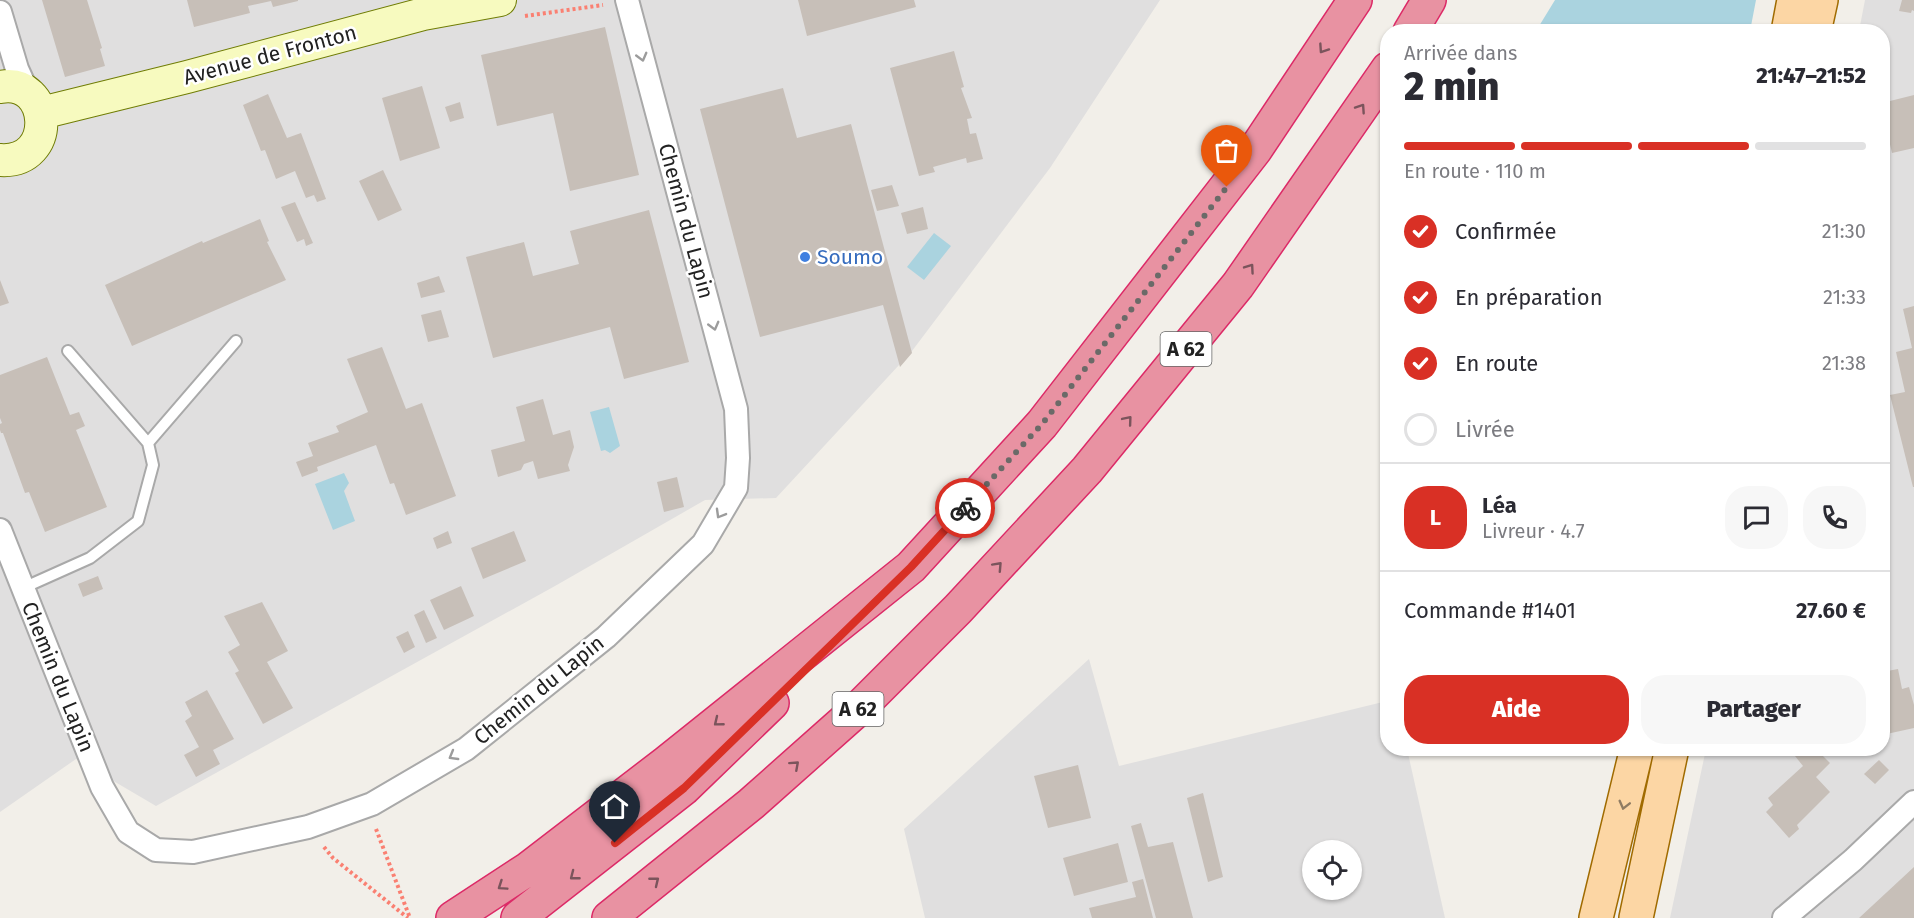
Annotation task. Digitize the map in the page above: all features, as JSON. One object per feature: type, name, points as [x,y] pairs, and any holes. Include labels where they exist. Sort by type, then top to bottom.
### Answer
[{"type":"highway","points":[[518,918],[684,788],[911,567],[1049,414],[1255,150],[1355,0]]},
{"type":"highway","points":[[1415,24],[1429,0]]},
{"type":"highway","name":"A 62","points":[[609,918],[751,804],[858,709],[958,609],[1087,470],[1238,285],[1380,81]]},
{"type":"highway","points":[[453,918],[528,869],[666,763],[911,567]]},
{"type":"main road","name":"Avenue de Fronton","points":[[23,98],[187,77],[421,7],[500,0]]},
{"type":"main road","points":[[1790,24],[1794,0]]},
{"type":"main road","points":[[1816,24],[1821,0]]},
{"type":"main road","points":[[0,160],[14,160],[25,155],[34,147],[40,136],[43,125],[23,98]]},
{"type":"main road","points":[[1596,918],[1635,756]]},
{"type":"main road","points":[[1636,918],[1670,756]]},
{"type":"street","name":"Chemin du Lapin","points":[[0,530],[102,787],[128,832],[156,850],[194,852],[308,827],[372,804],[466,749],[606,637],[704,544],[736,488],[738,458],[736,409],[627,0]]},
{"type":"street","points":[[0,12],[23,98]]},
{"type":"street","points":[[1784,918],[1853,860],[1914,802]]},
{"type":"lane","points":[[148,443],[236,341]]},
{"type":"lane","points":[[22,588],[90,558],[138,520],[153,465],[148,443],[68,351]]},
{"type":"path","points":[[376,828],[409,918]]},
{"type":"path","points":[[333,858],[409,918]]},
{"type":"shaded area","points":[[0,0],[1160,0],[1050,168],[912,351],[776,498],[705,500],[555,586],[156,806],[76,759],[0,812]]},
{"type":"shaded area","points":[[1865,0],[1914,0],[1914,918],[1670,918],[1705,756],[1890,756],[1890,24],[1860,24]]},
{"type":"shaded area","points":[[1089,659],[1119,766],[1380,703],[1380,756],[1409,756],[1445,918],[925,918],[904,829]]},
{"type":"water","points":[[1555,0],[1756,0],[1751,24],[1540,24]]},
{"type":"water","points":[[934,233],[951,246],[924,280],[907,267]]},
{"type":"water","points":[[609,407],[620,446],[610,453],[605,450],[601,451],[590,412]]},
{"type":"water","points":[[344,473],[349,483],[344,491],[355,521],[333,530],[315,484]]},
{"type":"building","points":[[42,0],[87,0],[102,48],[100,49],[105,66],[65,77]]},
{"type":"building","points":[[187,0],[298,1],[273,7],[271,1],[248,6],[250,13],[194,27]]},
{"type":"building","points":[[798,0],[914,0],[916,7],[807,36]]},
{"type":"building","points":[[1902,0],[1914,0],[1914,11],[1912,10],[1911,13],[1899,11]]},
{"type":"building","points":[[605,27],[639,175],[570,191],[553,113],[497,126],[481,55]]},
{"type":"building","points":[[954,51],[964,87],[961,88],[972,118],[967,119],[970,134],[976,133],[983,159],[967,163],[966,158],[933,167],[935,172],[919,176],[890,68]]},
{"type":"building","points":[[422,86],[440,148],[400,161],[382,98]]},
{"type":"building","name":"Soumo","points":[[783,88],[797,138],[851,124],[912,353],[900,367],[883,305],[760,337],[700,109]]},
{"type":"building","points":[[268,94],[287,138],[301,133],[326,199],[317,202],[314,195],[306,198],[295,171],[276,179],[265,150],[261,151],[243,105]]},
{"type":"building","points":[[1914,95],[1914,148],[1892,153],[1890,101]]},
{"type":"building","points":[[460,102],[464,118],[450,122],[445,107]]},
{"type":"building","points":[[383,170],[402,210],[378,221],[359,181]]},
{"type":"building","points":[[892,185],[899,206],[877,211],[871,190]]},
{"type":"building","points":[[295,202],[313,243],[306,246],[304,239],[297,242],[281,207]]},
{"type":"building","points":[[923,207],[928,229],[907,234],[901,213]]},
{"type":"building","points":[[649,210],[689,362],[624,379],[610,327],[493,358],[466,257],[524,242],[533,276],[579,264],[570,231]]},
{"type":"building","points":[[260,219],[269,241],[267,242],[286,280],[132,346],[105,285],[202,241],[203,243]]},
{"type":"building","points":[[439,276],[445,292],[421,298],[417,283]]},
{"type":"building","points":[[0,280],[9,303],[0,306]]},
{"type":"building","points":[[1914,306],[1913,487],[1890,395],[1905,392],[1896,352],[1912,348],[1903,309]]},
{"type":"building","points":[[441,310],[449,337],[428,342],[421,315]]},
{"type":"building","points":[[382,347],[406,409],[422,403],[456,496],[406,515],[394,483],[390,484],[376,445],[317,467],[318,471],[302,477],[296,462],[313,456],[308,443],[339,432],[336,426],[368,412],[347,359]]},
{"type":"building","points":[[47,357],[70,415],[79,412],[85,426],[76,430],[107,507],[45,532],[29,492],[25,493],[0,430],[2,423],[0,375]]},
{"type":"building","points":[[543,399],[553,435],[570,430],[574,447],[568,465],[570,471],[538,479],[533,461],[524,464],[521,470],[498,477],[491,450],[525,441],[516,407]]},
{"type":"building","points":[[677,477],[684,507],[664,512],[657,482]]},
{"type":"building","points":[[448,531],[452,543],[437,549],[433,538]]},
{"type":"building","points":[[514,531],[526,561],[483,579],[471,548]]},
{"type":"building","points":[[98,576],[103,589],[83,597],[78,584]]},
{"type":"building","points":[[461,586],[474,616],[444,630],[430,600]]},
{"type":"building","points":[[262,602],[288,651],[267,662],[293,708],[263,724],[235,673],[239,671],[228,652],[240,645],[224,616]]},
{"type":"building","points":[[424,610],[437,638],[426,643],[414,615]]},
{"type":"building","points":[[408,631],[415,647],[404,653],[396,637]]},
{"type":"building","points":[[1898,669],[1902,689],[1909,687],[1914,705],[1914,728],[1890,733],[1890,670]]},
{"type":"building","points":[[207,690],[234,739],[213,750],[220,764],[196,777],[184,755],[199,747],[185,721],[192,716],[185,702]]},
{"type":"building","points":[[1795,756],[1823,756],[1830,763],[1816,777],[1830,792],[1797,825],[1799,829],[1789,838],[1766,812],[1773,805],[1768,798],[1803,766]]},
{"type":"building","points":[[1879,760],[1889,770],[1875,784],[1864,774]]},
{"type":"building","points":[[1078,765],[1091,818],[1048,828],[1034,776]]},
{"type":"building","points":[[1203,793],[1223,877],[1208,882],[1187,798]]},
{"type":"building","points":[[1141,823],[1148,847],[1173,842],[1193,918],[1156,918],[1131,826]]},
{"type":"building","points":[[1118,843],[1128,882],[1074,896],[1063,858]]},
{"type":"building","points":[[1914,867],[1914,918],[1859,918]]},
{"type":"building","points":[[1143,879],[1153,918],[1092,918],[1089,908],[1136,897],[1132,882]]},
{"type":"way so far","points":[[965,508],[1042,424],[1227,187]]},
{"type":"place","name":"Soumo","points":[[805,257]]},
{"type":"route","points":[[615,843],[684,788],[911,567],[965,508]]}]
